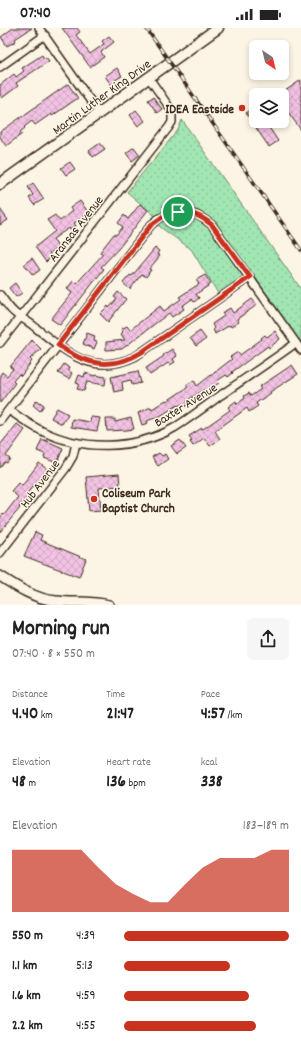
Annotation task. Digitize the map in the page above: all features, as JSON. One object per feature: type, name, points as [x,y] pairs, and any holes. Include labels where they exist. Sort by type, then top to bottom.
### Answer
[{"type":"main road","name":"Martin Luther King Drive","points":[[0,184],[218,28]]},
{"type":"street","points":[[39,28],[99,114]]},
{"type":"street","points":[[0,67],[45,35]]},
{"type":"street","name":"Aransas Avenue","points":[[0,343],[169,128],[172,122],[172,111],[149,78]]},
{"type":"street","points":[[0,421],[151,225],[165,215],[178,212],[196,214],[212,225],[301,350]]},
{"type":"street","points":[[0,295],[11,309],[20,317],[31,323],[77,358],[96,364],[110,364],[130,359],[142,352],[250,277]]},
{"type":"street","name":"Baxter Avenue","points":[[9,410],[42,431],[76,443],[114,445],[130,443],[159,435],[186,420],[296,343]]},
{"type":"street","name":"Hub Avenue","points":[[0,553],[66,468],[73,456],[76,443]]},
{"type":"street","points":[[0,576],[34,596],[63,603],[91,602],[109,605]]},
{"type":"green space","points":[[182,120],[301,289],[301,343],[251,272],[219,295],[191,249],[160,227],[154,215],[127,192],[178,130]]},
{"type":"building","points":[[13,28],[32,28],[15,39],[16,41],[7,46],[1,37]]},
{"type":"building","points":[[62,28],[77,28],[80,32],[76,35],[90,54],[104,44],[102,41],[109,36],[114,42],[101,52],[104,57],[90,67]]},
{"type":"building","points":[[42,55],[44,59],[46,57],[49,61],[16,83],[18,86],[2,98],[0,95],[0,85],[14,74],[16,77],[24,71],[22,68]]},
{"type":"building","points":[[117,68],[122,76],[115,80],[119,85],[114,89],[105,76]]},
{"type":"building","points":[[301,80],[301,130],[289,113],[289,88]]},
{"type":"building","points":[[68,84],[78,98],[52,116],[51,114],[35,125],[32,121],[20,132],[22,134],[6,146],[0,137],[0,132]]},
{"type":"building","points":[[153,97],[162,109],[157,113],[148,100]]},
{"type":"building","points":[[136,110],[145,121],[138,126],[130,115]]},
{"type":"building","points":[[256,128],[269,128],[278,141],[269,147]]},
{"type":"building","points":[[100,143],[105,149],[93,157],[89,151]]},
{"type":"building","points":[[134,147],[140,155],[132,161],[126,153]]},
{"type":"building","points":[[70,162],[75,169],[66,175],[61,168]]},
{"type":"building","points":[[33,183],[44,199],[34,205],[29,198],[33,195],[28,187]]},
{"type":"building","points":[[80,201],[89,213],[74,223],[76,226],[70,230],[69,228],[53,239],[58,247],[49,254],[51,257],[46,262],[35,247],[55,231],[47,220],[55,215],[60,221],[72,211],[70,208]]},
{"type":"building","points":[[140,204],[148,210],[119,248],[101,267],[104,269],[60,325],[51,319],[72,293],[67,289],[73,281],[76,284],[103,254],[100,252],[114,234],[116,235],[123,227],[118,223],[124,215],[128,219]]},
{"type":"building","points":[[0,209],[8,220],[0,225]]},
{"type":"building","points":[[155,248],[159,251],[157,254],[160,256],[149,269],[151,270],[146,277],[142,274],[130,289],[123,283],[130,275],[132,276]]},
{"type":"building","points":[[32,258],[40,270],[33,275],[24,264]]},
{"type":"building","points":[[205,275],[211,284],[196,294],[199,298],[194,302],[192,299],[182,306],[184,309],[172,317],[169,313],[122,349],[106,350],[106,342],[125,340],[121,334],[123,332],[121,329],[127,326],[130,330],[160,306],[164,311],[181,299],[179,297],[199,284],[196,280]]},
{"type":"building","points":[[15,283],[22,293],[16,297],[9,288]]},
{"type":"building","points":[[118,292],[126,299],[108,322],[100,314],[108,306],[109,308],[117,299],[114,297]]},
{"type":"building","points":[[252,299],[257,305],[237,319],[239,322],[231,327],[230,325],[215,334],[212,324],[224,316],[222,313],[230,308],[233,313]]},
{"type":"building","points":[[200,331],[206,339],[196,346],[190,338]]},
{"type":"building","points":[[275,331],[280,339],[232,372],[233,373],[228,377],[226,375],[217,381],[219,383],[206,392],[205,389],[187,401],[189,404],[184,407],[182,404],[178,405],[142,425],[138,413],[151,407],[152,409],[166,400],[167,401],[188,387],[186,385],[194,380],[197,386],[232,359],[230,357],[238,352],[240,355],[262,339],[261,338],[265,335],[267,337]]},
{"type":"building","points":[[87,333],[95,336],[94,341],[97,342],[94,349],[83,344]]},
{"type":"building","points":[[32,340],[41,349],[30,359],[32,361],[21,376],[19,374],[13,381],[15,383],[0,403],[0,375],[2,372],[7,376],[13,369],[10,367]]},
{"type":"building","points":[[172,349],[177,356],[173,359],[175,362],[170,365],[168,363],[150,375],[146,368]]},
{"type":"building","points":[[64,364],[72,373],[69,379],[58,373]]},
{"type":"building","points":[[292,365],[298,374],[256,403],[258,406],[249,412],[247,408],[215,431],[220,439],[210,446],[204,438],[193,446],[190,442],[192,440],[189,436],[202,428],[203,429],[230,410],[228,407],[236,401],[237,404],[249,393],[251,396],[261,389],[259,387]]},
{"type":"building","points":[[138,371],[141,383],[132,385],[131,380],[122,382],[123,390],[114,392],[111,377]]},
{"type":"building","points":[[85,373],[106,377],[105,385],[87,382],[84,391],[77,389],[79,384],[76,383],[79,375],[84,377]]},
{"type":"building","points":[[37,400],[44,405],[40,411],[33,405]]},
{"type":"building","points":[[57,408],[68,414],[62,424],[51,418]]},
{"type":"building","points":[[91,417],[100,418],[97,431],[71,427],[72,419],[90,422]]},
{"type":"building","points":[[131,418],[134,429],[107,431],[106,419],[115,419],[115,422]]},
{"type":"building","points":[[17,424],[25,430],[6,456],[10,459],[0,468],[0,445]]},
{"type":"building","points":[[42,439],[63,448],[57,463],[44,458],[45,454],[37,451]]},
{"type":"building","points":[[180,440],[186,448],[177,454],[171,446]]},
{"type":"building","points":[[159,453],[162,456],[165,454],[168,459],[158,466],[152,457]]},
{"type":"building","points":[[39,463],[48,470],[35,487],[33,486],[26,495],[28,496],[19,507],[20,508],[0,532],[0,518],[18,497],[11,491],[19,482],[22,485]]},
{"type":"building","name":"Coliseum Park Baptist Church","points":[[119,474],[120,486],[99,488],[101,510],[89,511],[86,477]]},
{"type":"building","points":[[35,532],[42,535],[40,540],[86,559],[79,577],[24,556]]},
{"type":"railway","points":[[146,28],[301,250]]},
{"type":"place","name":"IDEA Eastside","points":[[242,108]]},
{"type":"place","name":"Coliseum Park Baptist Church","points":[[94,499]]},
{"type":"route","points":[[178,212],[196,214],[212,225],[250,277],[130,359],[110,364],[96,364],[77,358],[58,345],[151,225],[165,215],[178,212]]}]
